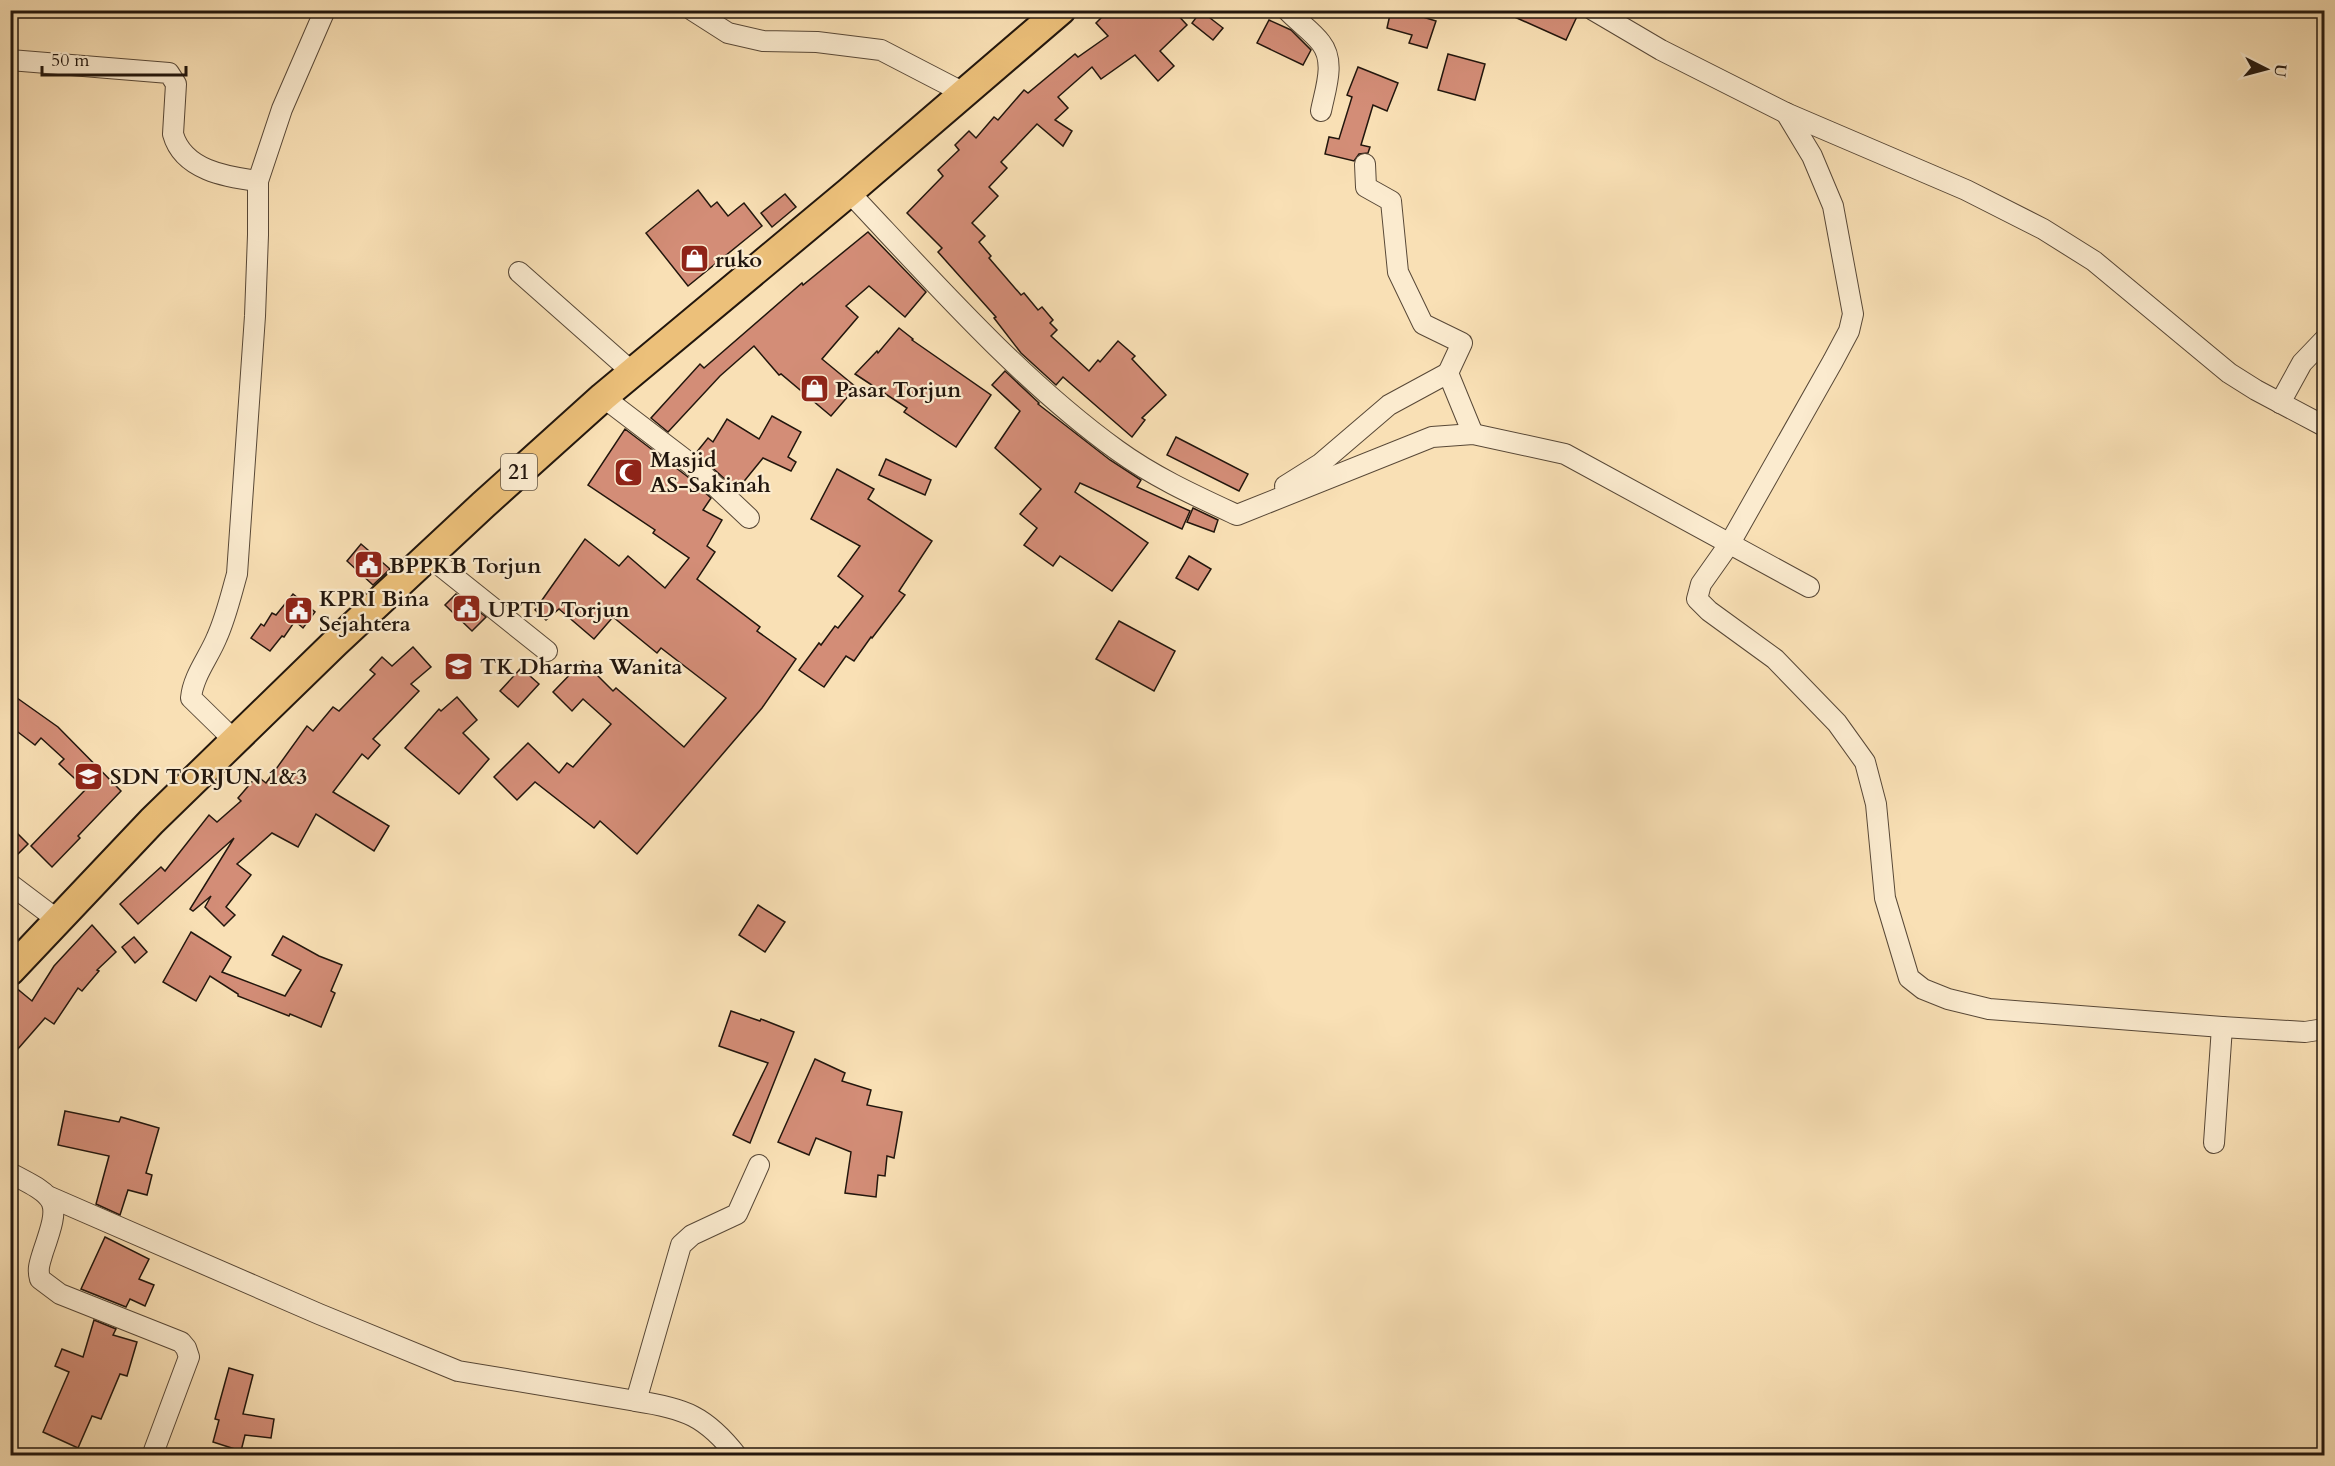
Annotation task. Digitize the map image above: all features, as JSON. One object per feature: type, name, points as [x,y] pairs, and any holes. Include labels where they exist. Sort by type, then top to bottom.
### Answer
[{"type":"highway","name":"21","points":[[10,971],[152,821],[334,643],[428,556],[603,397],[849,192],[1061,10]]},
{"type":"street","points":[[235,741],[191,698],[192,687],[217,638],[237,574],[255,316],[258,181],[282,109],[325,10]]},
{"type":"street","points":[[692,10],[728,33],[763,41],[817,42],[881,50],[964,93]]},
{"type":"street","points":[[1287,10],[1320,41],[1326,50],[1328,72],[1321,111]]},
{"type":"street","points":[[1593,10],[1661,50],[1786,113],[1966,190],[2043,229],[2094,261],[2229,373],[2325,426]]},
{"type":"street","points":[[10,60],[169,73],[176,84],[173,134],[175,141],[190,160],[208,171],[258,181]]},
{"type":"street","points":[[1786,113],[1812,156],[1833,206],[1853,314],[1849,331],[1833,362],[1730,543],[1701,585],[1697,599],[1708,611],[1775,659],[1837,723],[1864,762],[1876,804],[1885,898],[1909,978],[1923,989],[1948,999],[1989,1009],[2305,1032],[2325,1029]]},
{"type":"street","points":[[1237,515],[1320,464],[1389,405],[1448,373],[1462,343],[1423,324],[1398,272],[1390,201],[1366,187],[1365,164]]},
{"type":"street","points":[[849,192],[950,299],[1074,417],[1119,451],[1168,482],[1237,515],[1432,437],[1473,434],[1565,454],[1809,587]]},
{"type":"street","points":[[519,272],[632,372]]},
{"type":"street","points":[[2280,403],[2302,363],[2325,340]]},
{"type":"street","points":[[1448,373],[1473,434]]},
{"type":"street","points":[[603,397],[696,468],[749,518]]},
{"type":"street","points":[[428,556],[547,651]]},
{"type":"street","points":[[10,884],[59,921]]},
{"type":"street","points":[[2214,1143],[2222,1027]]},
{"type":"street","points":[[636,1401],[681,1245],[692,1235],[737,1214],[759,1165]]},
{"type":"street","points":[[10,1173],[43,1190],[50,1197],[319,1314],[458,1371],[666,1405],[692,1414],[720,1434],[736,1455]]},
{"type":"street","points":[[50,1197],[54,1208],[53,1219],[38,1266],[40,1279],[60,1294],[181,1342],[186,1348],[189,1357],[152,1455]]},
{"type":"building","points":[[1109,10],[1173,10],[1187,25],[1160,51],[1174,66],[1158,81],[1135,55],[1101,79],[1092,67],[1058,97],[1068,108],[1055,120],[1072,131],[1063,146],[1037,124],[1001,162],[1007,168],[989,187],[998,196],[972,223],[985,236],[979,242],[991,256],[989,258],[1021,295],[1024,293],[1038,310],[1042,307],[1053,320],[1050,323],[1057,330],[1051,336],[1089,371],[1118,341],[1135,356],[1132,359],[1166,395],[1142,418],[1145,420],[1132,437],[1063,377],[1056,385],[1021,353],[994,318],[996,317],[938,252],[942,248],[907,213],[943,176],[938,170],[959,150],[955,145],[969,131],[976,138],[994,117],[998,120],[1024,90],[1028,93],[1075,54],[1078,57],[1108,36],[1096,23]]},
{"type":"building","points":[[1391,10],[1414,10],[1413,14],[1436,21],[1427,48],[1409,43],[1412,35],[1387,28]]},
{"type":"building","points":[[1499,10],[1580,10],[1566,40]]},
{"type":"building","points":[[1201,11],[1223,28],[1213,40],[1192,23]]},
{"type":"building","points":[[1269,20],[1291,30],[1311,50],[1303,65],[1257,43]]},
{"type":"building","points":[[1448,54],[1485,64],[1475,100],[1438,90]]},
{"type":"building","points":[[1358,67],[1398,83],[1387,111],[1373,105],[1361,145],[1370,147],[1368,153],[1359,154],[1354,161],[1325,154],[1329,137],[1339,139],[1352,97],[1347,95]]},
{"type":"building","name":"ruko","points":[[698,190],[711,207],[717,202],[728,216],[744,203],[762,226],[688,286],[646,233]]},
{"type":"building","points":[[785,194],[796,207],[772,227],[761,213]]},
{"type":"building","points":[[868,232],[926,292],[905,317],[869,286],[846,306],[858,317],[822,359],[856,387],[831,416],[781,374],[779,375],[754,346],[720,376],[668,432],[651,418],[700,364],[704,368],[802,283],[803,285]]},
{"type":"building","points":[[899,328],[912,340],[991,395],[956,447],[904,412],[907,408],[855,374],[877,351],[878,353]]},
{"type":"building","points":[[1005,371],[1038,404],[1110,460],[1141,480],[1137,487],[1190,511],[1182,529],[1080,483],[1075,492],[1148,543],[1112,591],[1060,556],[1053,566],[1024,545],[1037,528],[1020,514],[1041,489],[995,448],[1020,411],[992,385]]},
{"type":"building","points":[[772,416],[801,432],[788,457],[796,462],[791,471],[763,458],[737,490],[696,453],[708,438],[713,442],[727,419],[759,439]]},
{"type":"building","points":[[625,429],[688,477],[711,498],[703,510],[722,520],[707,546],[715,552],[697,579],[760,627],[757,631],[796,659],[762,708],[637,854],[600,821],[594,828],[535,782],[517,800],[494,777],[528,743],[559,773],[567,763],[573,767],[611,724],[583,699],[572,711],[553,692],[583,661],[613,691],[616,688],[684,747],[726,698],[661,648],[657,653],[613,617],[594,639],[559,609],[546,620],[535,610],[585,539],[619,566],[628,556],[665,588],[689,558],[653,533],[655,530],[588,485]]},
{"type":"building","points":[[1176,437],[1248,474],[1239,491],[1167,455]]},
{"type":"building","points":[[886,459],[931,480],[925,495],[879,475]]},
{"type":"building","points":[[837,469],[874,489],[868,499],[932,541],[899,591],[905,595],[854,661],[846,656],[824,687],[799,670],[819,643],[821,645],[835,626],[838,628],[863,596],[838,576],[860,546],[811,519]]},
{"type":"building","points":[[1193,508],[1218,520],[1214,532],[1187,522]]},
{"type":"building","name":"BPPKB Torjun","points":[[361,544],[390,569],[373,585],[347,561]]},
{"type":"building","points":[[1189,556],[1211,569],[1198,590],[1176,578]]},
{"type":"building","points":[[293,594],[315,612],[303,628],[295,621],[270,651],[251,638],[261,624],[264,626],[272,613],[276,615]]},
{"type":"building","name":"UPTD Torjun","points":[[456,594],[486,617],[472,631],[445,605]]},
{"type":"building","points":[[1119,621],[1175,651],[1154,691],[1096,659]]},
{"type":"building","points":[[413,647],[431,667],[411,684],[419,691],[373,739],[380,745],[368,759],[362,754],[333,792],[389,826],[374,851],[316,814],[298,847],[272,833],[237,864],[251,875],[226,907],[235,915],[224,926],[205,907],[211,896],[193,911],[190,909],[234,838],[138,924],[120,904],[161,867],[165,871],[209,815],[217,822],[241,801],[238,798],[257,776],[266,783],[307,726],[313,731],[333,707],[339,711],[375,674],[370,670],[382,657],[392,666]]},
{"type":"building","points":[[521,668],[539,684],[518,707],[500,691]]},
{"type":"building","points":[[10,693],[58,727],[121,791],[52,867],[31,846],[86,789],[59,764],[64,759],[41,738],[35,745],[10,726]]},
{"type":"building","points":[[457,697],[477,720],[463,733],[489,759],[459,794],[405,748],[439,709],[441,711]]},
{"type":"building","points":[[10,826],[28,844],[10,862]]},
{"type":"building","points":[[758,905],[785,922],[765,952],[739,935]]},
{"type":"building","points":[[92,925],[116,952],[97,970],[99,971],[82,991],[78,988],[54,1024],[45,1018],[10,1058],[10,987],[15,987],[32,1001],[54,966]]},
{"type":"building","points":[[191,932],[231,957],[222,972],[285,996],[301,970],[272,955],[283,936],[319,956],[342,965],[331,991],[335,993],[321,1027],[238,996],[210,976],[196,1001],[163,982]]},
{"type":"building","points":[[134,937],[147,952],[135,963],[122,947]]},
{"type":"building","points":[[731,1011],[760,1021],[761,1019],[794,1032],[750,1143],[733,1135],[768,1063],[719,1046]]},
{"type":"building","points":[[815,1059],[845,1073],[842,1081],[871,1090],[867,1105],[902,1112],[894,1158],[887,1156],[885,1176],[878,1175],[876,1197],[845,1193],[851,1152],[816,1138],[809,1155],[778,1142]]},
{"type":"building","points":[[65,1111],[119,1122],[121,1117],[159,1128],[146,1173],[152,1175],[147,1195],[128,1190],[120,1215],[96,1204],[109,1156],[58,1145]]},
{"type":"building","points":[[105,1237],[149,1259],[139,1279],[154,1285],[145,1306],[130,1299],[126,1307],[81,1289]]},
{"type":"building","points":[[94,1320],[116,1329],[113,1335],[137,1342],[127,1376],[120,1374],[101,1419],[92,1416],[78,1448],[43,1432],[69,1372],[55,1366],[62,1349],[83,1357]]},
{"type":"building","points":[[229,1368],[253,1375],[243,1414],[274,1419],[271,1438],[245,1435],[241,1451],[213,1442],[219,1420],[215,1419]]},
{"type":"place","name":"ruko","points":[[694,259]]},
{"type":"place","name":"Pasar Torjun","points":[[814,389]]},
{"type":"place","name":"Masjid AS-Sakinah","points":[[629,472]]},
{"type":"place","name":"BPPKB Torjun","points":[[368,565]]},
{"type":"place","name":"UPTD Torjun","points":[[467,609]]},
{"type":"place","name":"KPRI Bina Sejahtera","points":[[298,611]]},
{"type":"place","name":"TK Dharma Wanita","points":[[459,666]]},
{"type":"place","name":"SDN TORJUN 1&3","points":[[89,776]]}]
